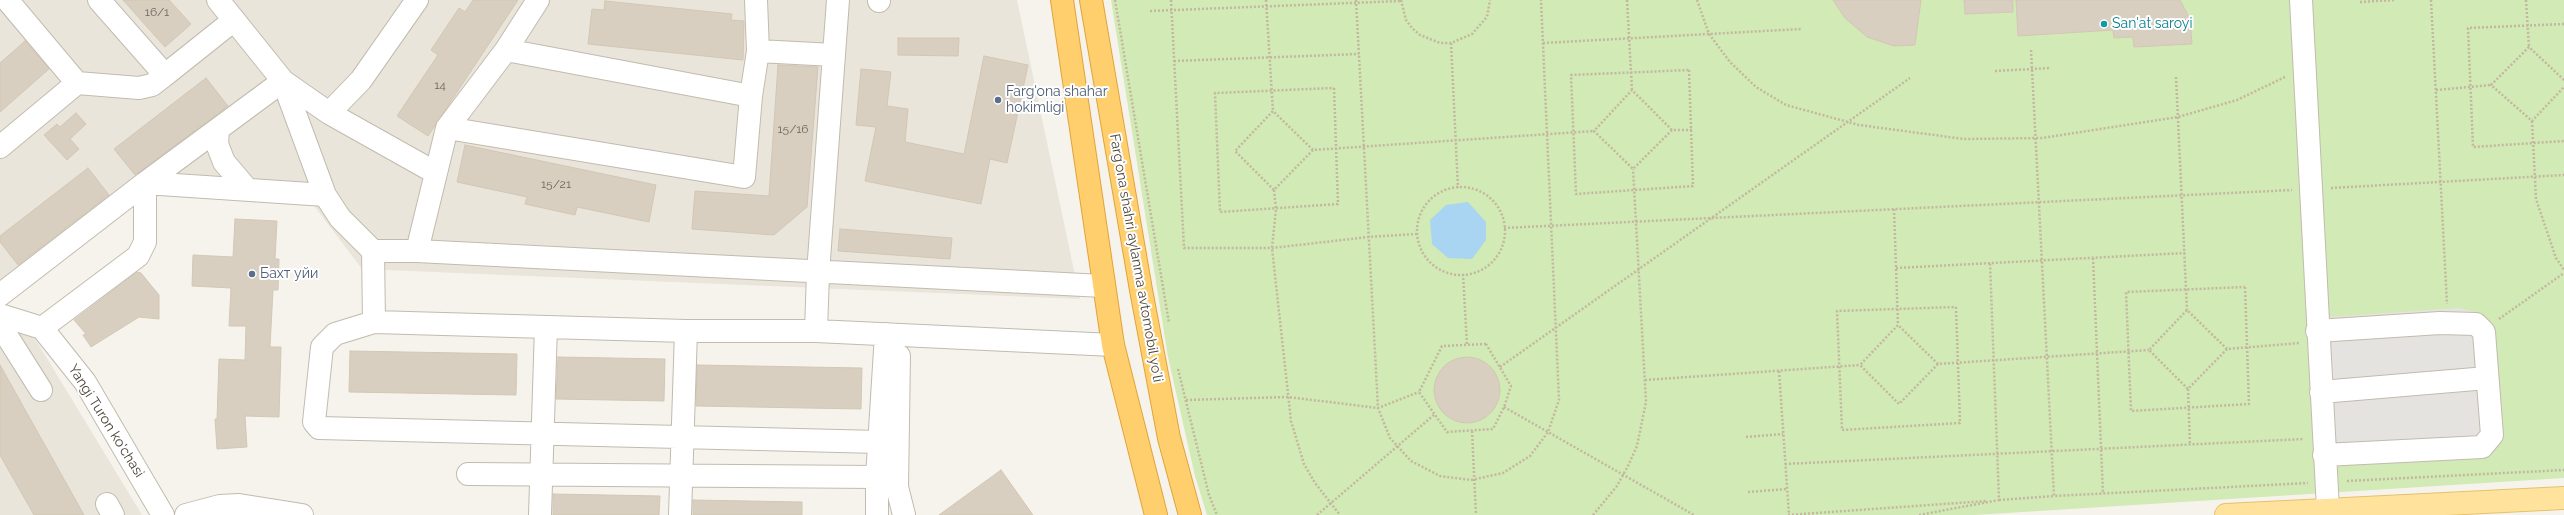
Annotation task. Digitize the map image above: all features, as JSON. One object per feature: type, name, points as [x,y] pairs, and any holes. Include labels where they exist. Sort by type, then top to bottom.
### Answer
[{"type":"highway","points":[[1062,0],[1112,345],[1156,515]]},
{"type":"highway","name":"Fargʻona shahri aylanma avtomobil yoʻli","points":[[1091,0],[1141,290],[1169,438],[1190,515]]},
{"type":"main road","points":[[2226,515],[2564,498]]},
{"type":"street","points":[[99,0],[165,75]]},
{"type":"street","points":[[218,0],[283,81],[328,113],[436,173]]},
{"type":"street","points":[[328,113],[361,80],[417,0]]},
{"type":"street","points":[[417,251],[447,128],[506,50],[538,0]]},
{"type":"street","points":[[447,128],[744,177],[751,96],[758,51],[756,0]]},
{"type":"street","points":[[816,331],[818,273],[838,0]]},
{"type":"street","points":[[2301,0],[2320,392],[2328,509]]},
{"type":"street","points":[[6,2],[76,83],[139,88],[152,85],[234,20]]},
{"type":"street","points":[[506,50],[751,96]]},
{"type":"street","points":[[758,51],[834,55]]},
{"type":"street","points":[[145,182],[145,242],[138,256],[42,328],[0,299],[145,182],[283,81]]},
{"type":"street","points":[[283,81],[325,195],[340,218],[373,251],[374,322]]},
{"type":"street","points":[[0,147],[76,83]]},
{"type":"street","points":[[218,129],[217,144],[224,162],[247,189]]},
{"type":"street","points":[[145,182],[325,195]]},
{"type":"street","points":[[373,251],[417,251],[818,273],[1103,286]]},
{"type":"street","points":[[879,442],[682,436],[542,435],[319,428],[314,422],[322,348],[335,334],[374,322],[686,330],[816,331],[1112,345]]},
{"type":"street","points":[[2318,336],[2447,323],[2476,324],[2484,332],[2492,435],[2482,447],[2324,447]]},
{"type":"street","points":[[0,325],[40,390]]},
{"type":"street","points":[[540,515],[546,327]]},
{"type":"street","name":"Yangi Turon ko'chasi","points":[[42,328],[85,382],[163,515]]},
{"type":"street","points":[[680,515],[686,330]]},
{"type":"street","points":[[877,515],[879,442],[893,335]]},
{"type":"street","points":[[893,335],[897,487],[904,515]]},
{"type":"street","points":[[2320,392],[2487,378]]},
{"type":"street","points":[[468,474],[877,477]]},
{"type":"street","points":[[186,515],[220,506],[239,505],[302,515]]},
{"type":"path","points":[[1115,0],[1170,326]]},
{"type":"path","points":[[1171,0],[1184,248],[1272,248],[1368,237],[1417,234]]},
{"type":"path","points":[[1266,0],[1274,111],[1314,150]]},
{"type":"path","points":[[1150,12],[1401,0],[1406,20],[1420,35],[1440,43],[1451,43],[1462,40],[1480,26],[1487,17],[1490,0]]},
{"type":"path","points":[[1356,1],[1378,408],[1382,423],[1397,447],[1425,470],[1455,479],[1474,480],[1503,473],[1517,466],[1541,444],[1548,432],[1559,400],[1550,226],[1542,0]]},
{"type":"path","points":[[1627,0],[1632,90],[1672,130],[1692,130]]},
{"type":"path","points":[[1697,0],[1698,9],[1709,34],[1730,62],[1756,87],[1786,105],[1847,122],[1964,139],[2036,138],[2106,130],[2178,117],[2237,100],[2274,84],[2303,64]]},
{"type":"path","points":[[2360,2],[2395,0]]},
{"type":"path","points":[[2431,0],[2447,323]]},
{"type":"path","points":[[2526,0],[2529,47],[2564,80]]},
{"type":"path","points":[[2564,24],[2468,28],[2473,147],[2564,141]]},
{"type":"path","points":[[1543,43],[1801,29]]},
{"type":"path","points":[[1451,43],[1458,188]]},
{"type":"path","points":[[2436,90],[2491,85],[2529,47]]},
{"type":"path","points":[[2031,50],[2054,496]]},
{"type":"path","points":[[1174,61],[1358,54]]},
{"type":"path","points":[[1995,71],[2051,68]]},
{"type":"path","points":[[1690,70],[1692,130],[1694,186],[1576,194],[1570,74],[1690,70]]},
{"type":"path","points":[[2176,77],[2187,310],[2227,349]]},
{"type":"path","points":[[1500,367],[1910,78]]},
{"type":"path","points":[[2491,85],[2532,121]]},
{"type":"path","points":[[2564,87],[2532,121],[2536,199],[2556,258],[2564,270]]},
{"type":"path","points":[[1334,88],[1336,148],[1338,204],[1220,212],[1215,93],[1334,88]]},
{"type":"path","points":[[1274,190],[1314,150],[1594,131],[1632,90]]},
{"type":"path","points":[[1274,111],[1235,151],[1274,190],[1276,208],[1272,248],[1291,421],[1304,464],[1330,504],[1340,515]]},
{"type":"path","points":[[1633,169],[1672,130]]},
{"type":"path","points":[[1593,515],[1604,504],[1624,475],[1637,446],[1643,424],[1645,380],[1638,222],[1633,169],[1594,131]]},
{"type":"path","points":[[1504,228],[2310,189],[2564,175]]},
{"type":"path","points":[[1458,188],[1473,189],[1491,200],[1502,218],[1504,228],[1504,239],[1495,258],[1479,271],[1462,274],[1448,273],[1430,262],[1423,254],[1417,234],[1417,224],[1426,204],[1442,191],[1458,188]]},
{"type":"path","points":[[1645,380],[1860,365],[1898,325],[1894,209]]},
{"type":"path","points":[[1896,268],[2185,253]]},
{"type":"path","points":[[2093,258],[2103,494]]},
{"type":"path","points":[[1990,263],[1999,500]]},
{"type":"path","points":[[2484,332],[2564,273]]},
{"type":"path","points":[[1462,274],[1466,345]]},
{"type":"path","points":[[2245,287],[2247,348],[2249,404],[2132,411],[2126,292],[2245,287]]},
{"type":"path","points":[[1956,307],[1958,363],[1960,423],[1842,430],[1837,311],[1956,307]]},
{"type":"path","points":[[1860,365],[1899,404],[1938,364],[2149,350],[2187,310]]},
{"type":"path","points":[[1898,325],[1938,364]]},
{"type":"path","points":[[2190,445],[2188,389],[2227,349],[2247,348],[2318,336]]},
{"type":"path","points":[[1186,400],[1288,396],[1378,408],[1419,392],[1442,346],[1486,344],[1511,386],[1504,407],[1493,429],[1472,431],[1447,432],[1419,392]]},
{"type":"path","points":[[2149,350],[2188,389]]},
{"type":"path","points":[[1177,364],[1208,495],[1216,515]]},
{"type":"path","points":[[1779,371],[1788,515],[2054,496],[2564,470]]},
{"type":"path","points":[[1504,407],[1694,515]]},
{"type":"path","points":[[1317,515],[1435,414]]},
{"type":"path","points":[[1472,431],[1476,515]]},
{"type":"path","points":[[1746,437],[1783,434]]},
{"type":"path","points":[[1785,464],[2190,445],[2324,447]]},
{"type":"path","points":[[1748,492],[1787,489]]},
{"type":"path","points":[[1919,515],[1999,500]]},
{"type":"shaded area","points":[[0,0],[1017,0],[1080,299],[362,269],[309,199],[158,192],[0,282]]},
{"type":"shaded area","points":[[2458,308],[2480,313],[2492,324],[2498,432],[2494,439],[2334,458],[2328,317]]},
{"type":"shaded area","points":[[0,325],[28,327],[142,515],[0,515]]},
{"type":"green space","points":[[1111,0],[2564,0],[2564,478],[1975,515],[1207,515],[1195,476],[1168,357]]},
{"type":"water","points":[[1468,202],[1486,222],[1486,240],[1472,259],[1448,258],[1432,244],[1430,220],[1446,205]]},
{"type":"building","points":[[123,0],[169,0],[191,24],[165,47]]},
{"type":"building","points":[[473,0],[518,0],[428,136],[397,116],[438,55],[431,50],[459,8],[465,12]]},
{"type":"building","points":[[1833,0],[1921,0],[1915,45],[1894,46],[1867,37],[1845,18]]},
{"type":"building","points":[[1964,0],[2013,0],[2013,12],[1965,14]]},
{"type":"building","name":"San'at saroyi","points":[[2016,0],[2180,0],[2190,19],[2192,44],[2134,47],[2133,37],[2114,38],[2113,30],[2018,36]]},
{"type":"building","points":[[605,1],[732,14],[731,20],[744,21],[743,60],[588,44],[592,9],[604,10]]},
{"type":"building","points":[[898,38],[959,38],[958,56],[898,55]]},
{"type":"building","points":[[25,41],[49,69],[0,112],[0,63]]},
{"type":"building","name":"Farg'ona shahar hokimligi","points":[[984,56],[1028,65],[1007,163],[990,159],[981,204],[865,181],[876,127],[856,125],[861,69],[891,72],[887,106],[908,109],[905,142],[964,154]]},
{"type":"building","points":[[778,65],[818,67],[807,207],[774,235],[692,229],[695,191],[769,196]]},
{"type":"building","points":[[206,78],[228,106],[135,175],[114,149]]},
{"type":"building","points":[[76,113],[86,124],[70,139],[79,149],[67,160],[44,135],[57,124],[60,127]]},
{"type":"building","points":[[465,145],[656,185],[649,222],[577,207],[575,215],[525,204],[527,197],[457,182]]},
{"type":"building","points":[[88,168],[109,195],[18,265],[0,242],[0,236]]},
{"type":"building","points":[[235,219],[277,221],[275,259],[279,259],[278,290],[273,290],[270,347],[281,347],[279,417],[245,416],[247,447],[217,449],[215,419],[217,419],[219,359],[245,360],[246,326],[229,326],[231,288],[192,286],[193,255],[233,257]]},
{"type":"building","points":[[840,229],[952,238],[950,259],[838,251]]},
{"type":"building","points":[[137,272],[141,273],[159,295],[159,319],[139,317],[91,347],[83,335],[86,334],[74,320]]},
{"type":"building","points":[[350,351],[517,354],[516,395],[349,392]]},
{"type":"building","points":[[558,357],[665,359],[664,401],[556,399]]},
{"type":"building","points":[[1467,357],[1480,359],[1490,367],[1498,377],[1500,390],[1498,403],[1490,413],[1480,421],[1467,423],[1454,421],[1444,413],[1436,403],[1434,390],[1436,377],[1444,367],[1454,359]]},
{"type":"building","points":[[0,365],[84,515],[34,515],[0,455]]},
{"type":"building","points":[[697,365],[862,368],[861,409],[696,406]]},
{"type":"building","points":[[1001,470],[1033,515],[939,515]]},
{"type":"building","points":[[553,494],[660,496],[659,515],[553,515]]},
{"type":"building","points":[[693,500],[802,502],[802,515],[693,515]]},
{"type":"place","name":"San'at saroyi","points":[[2104,24]]},
{"type":"place","name":"Farg'ona shahar hokimligi","points":[[998,100]]},
{"type":"place","name":"Бахт уйи","points":[[252,274]]}]
